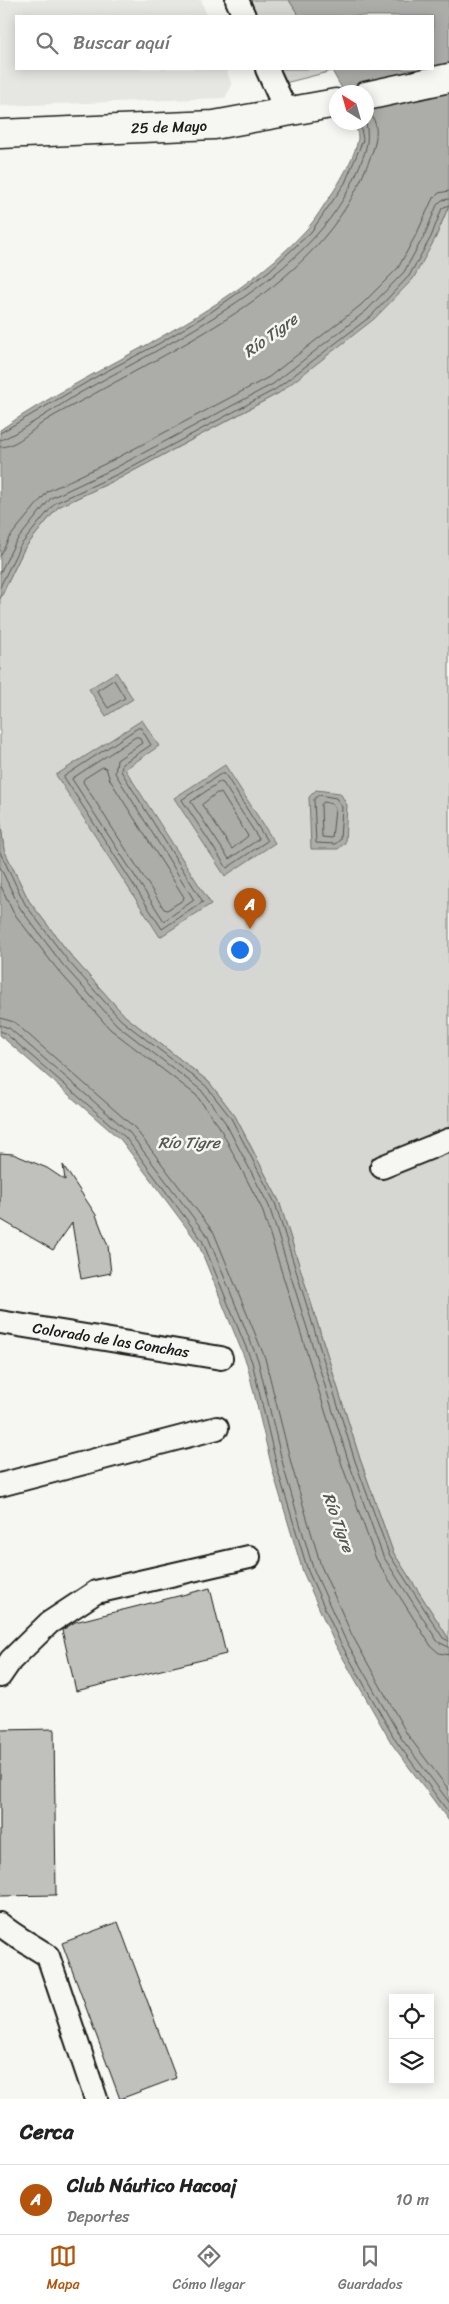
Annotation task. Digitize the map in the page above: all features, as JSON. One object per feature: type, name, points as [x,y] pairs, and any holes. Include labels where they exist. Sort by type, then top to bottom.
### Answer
[{"type":"main road","points":[[374,94],[449,78]]},
{"type":"main road","name":"25 de Mayo","points":[[0,134],[214,125],[329,104]]},
{"type":"street","points":[[237,0],[244,15]]},
{"type":"street","points":[[267,70],[287,113]]},
{"type":"street","points":[[382,1167],[449,1140]]},
{"type":"street","name":"Colorado de las Conchas","points":[[0,1322],[221,1358]]},
{"type":"street","points":[[0,1485],[217,1428]]},
{"type":"street","points":[[0,1676],[11,1660],[49,1623],[96,1592],[249,1557]]},
{"type":"street","points":[[0,1924],[15,1937],[33,1945],[48,1956],[96,2099]]},
{"type":"shaded area","points":[[0,0],[201,0],[207,15],[15,15],[15,70],[226,70],[232,85],[225,98],[0,106]]},
{"type":"shaded area","points":[[250,0],[289,0],[298,15],[257,15]]},
{"type":"shaded area","points":[[279,70],[332,71],[285,83]]},
{"type":"shaded area","points":[[449,205],[449,1639],[393,1552],[360,1459],[279,1201],[235,1116],[209,1082],[125,1016],[72,957],[29,901],[4,850],[0,817],[0,599],[24,549],[58,507],[120,478],[279,393],[435,239]]},
{"type":"water","name":"Río Tigre","points":[[289,0],[449,0],[449,205],[435,239],[413,279],[374,319],[279,393],[120,478],[58,507],[24,549],[0,599],[0,430],[38,406],[201,314],[275,260],[307,229],[343,176],[352,159],[357,143],[357,130],[374,130],[374,85],[340,85],[332,70],[434,70],[434,15],[298,15]]},
{"type":"water","points":[[116,672],[133,699],[106,716],[89,689]]},
{"type":"water","points":[[142,720],[159,746],[125,769],[211,904],[160,937],[56,775]]},
{"type":"water","points":[[225,765],[275,843],[225,876],[174,798]]},
{"type":"water","points":[[316,790],[340,793],[347,805],[345,843],[338,849],[311,849],[309,797]]},
{"type":"water","name":"Río Tigre","points":[[0,817],[4,850],[29,901],[72,957],[125,1016],[209,1082],[235,1116],[279,1201],[360,1459],[393,1552],[449,1639],[449,1821],[392,1744],[335,1644],[303,1572],[273,1472],[247,1364],[198,1243],[121,1140],[0,1035]]},
{"type":"building","points":[[0,1153],[13,1154],[47,1168],[65,1180],[63,1165],[96,1215],[108,1246],[111,1273],[81,1279],[72,1223],[53,1250],[0,1219]]},
{"type":"building","points":[[210,1588],[226,1654],[76,1691],[62,1630],[75,1622]]},
{"type":"building","points":[[54,1729],[56,1895],[0,1896],[0,1730]]},
{"type":"building","points":[[118,1922],[176,2078],[120,2099],[62,1943]]},
{"type":"place","name":"Club Náutico Hacoaj","points":[[250,929]]}]
